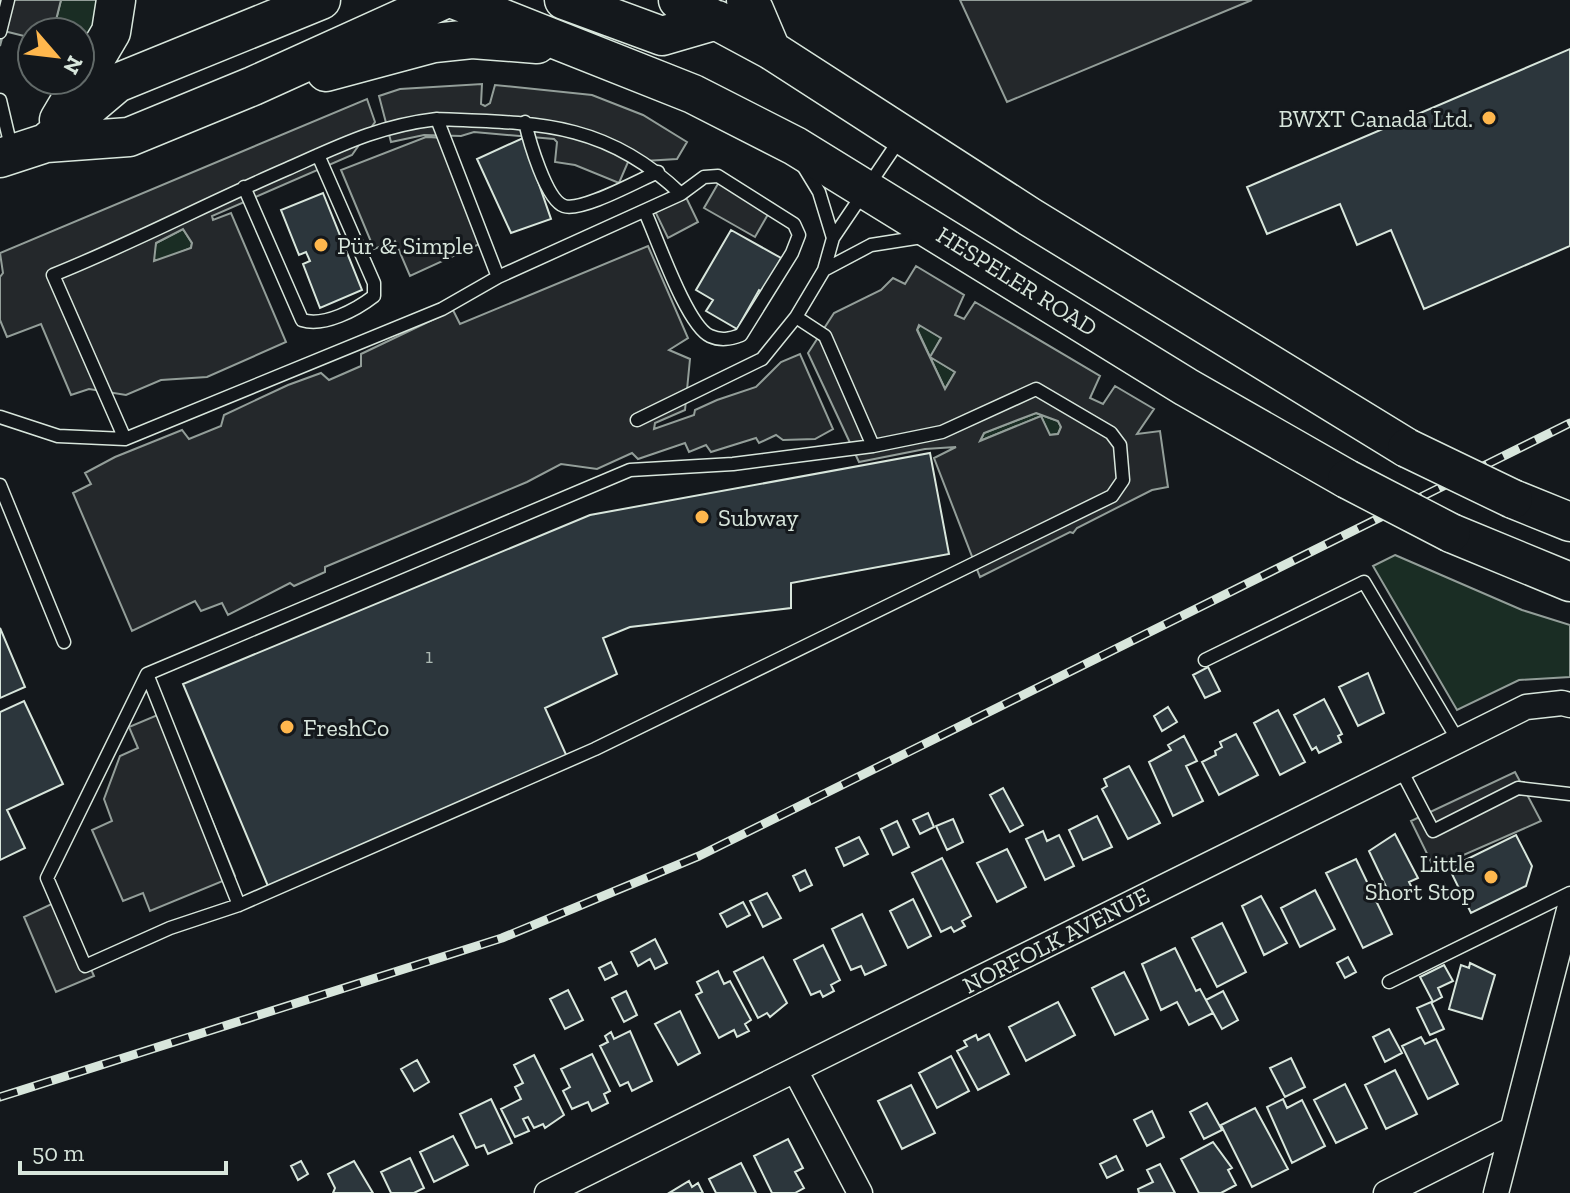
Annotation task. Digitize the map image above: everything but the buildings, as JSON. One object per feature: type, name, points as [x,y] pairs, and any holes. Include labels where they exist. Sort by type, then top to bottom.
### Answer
[{"type":"main road","points":[[19,152],[111,32],[116,0]]},
{"type":"main road","points":[[19,152],[117,83],[321,0]]},
{"type":"main road","points":[[19,152],[129,137],[253,86],[443,0]]},
{"type":"main road","name":"HESPELER ROAD","points":[[456,0],[693,94],[795,146],[941,233],[1186,387],[1347,479],[1451,533],[1570,582]]},
{"type":"main road","points":[[564,0],[662,36],[731,10]]},
{"type":"main road","points":[[678,0],[731,10],[754,10],[771,50],[902,136],[1407,448],[1513,499],[1570,522]]},
{"type":"main road","points":[[253,86],[346,68],[434,43],[472,39],[571,46]]},
{"type":"street","name":"NORFOLK AVENUE","points":[[547,1193],[1526,707],[1570,705]]},
{"type":"street","points":[[1496,1193],[1570,906]]},
{"type":"street","points":[[795,1070],[860,1193]]},
{"type":"street","points":[[1386,1193],[1511,1130]]},
{"type":"lane","points":[[0,32],[5,1]]},
{"type":"lane","points":[[0,100],[19,152]]},
{"type":"lane","points":[[437,119],[498,277]]},
{"type":"lane","points":[[125,439],[53,275],[122,247],[191,210],[394,124],[437,119],[525,122],[580,132],[634,154],[681,194]]},
{"type":"lane","points":[[525,122],[530,146],[554,199],[564,206],[579,206],[658,172]]},
{"type":"lane","points":[[637,420],[762,359],[796,317],[824,270],[833,238],[902,136]]},
{"type":"lane","points":[[795,146],[806,174],[819,192],[833,238]]},
{"type":"lane","points":[[244,187],[302,320],[316,324],[364,304],[374,296],[374,283],[318,155]]},
{"type":"lane","points":[[0,417],[58,436],[125,439],[442,309],[498,277],[681,194],[704,177],[718,176],[778,212],[794,224],[799,235],[792,253],[741,335],[726,340],[708,336],[694,320],[645,212]]},
{"type":"lane","points":[[824,270],[871,245],[941,233]]},
{"type":"lane","points":[[796,317],[825,336],[873,446]]},
{"type":"lane","points":[[1036,389],[1111,433],[1120,445],[1123,480],[1112,496],[595,749],[239,905],[170,928],[85,966],[47,878],[147,674],[630,470],[733,464],[873,446],[942,432],[1036,389]]},
{"type":"lane","points":[[0,485],[64,642]]},
{"type":"lane","points":[[1205,660],[1364,582],[1459,742]]},
{"type":"lane","points":[[147,674],[239,905]]},
{"type":"lane","points":[[1400,768],[1433,831],[1518,788],[1570,794]]},
{"type":"lane","points":[[1389,982],[1570,893]]},
{"type":"green space","points":[[61,0],[99,0],[96,16],[57,16]]},
{"type":"green space","points":[[183,229],[192,243],[191,248],[159,261],[152,259],[156,243]]},
{"type":"green space","points":[[921,325],[941,338],[931,357],[955,372],[945,389],[917,329]]},
{"type":"green space","points":[[1036,413],[1058,421],[1061,427],[1058,434],[1049,435],[1041,416],[980,441],[984,433]]},
{"type":"green space","points":[[1395,555],[1522,610],[1570,625],[1570,677],[1519,680],[1457,710],[1373,566]]},
{"type":"shaded area","points":[[0,0],[61,0],[57,16],[16,16],[16,34],[4,31],[0,46]]},
{"type":"shaded area","points":[[960,0],[1252,0],[1007,102]]},
{"type":"shaded area","points":[[482,84],[481,104],[485,106],[490,103],[495,85],[592,95],[643,115],[687,142],[677,159],[628,162],[619,183],[575,165],[555,162],[557,142],[554,139],[474,132],[461,136],[424,135],[391,142],[379,96],[400,89]]},
{"type":"shaded area","points":[[367,99],[375,122],[352,155],[212,216],[213,220],[231,213],[286,342],[207,377],[161,380],[126,395],[89,389],[71,395],[41,324],[7,337],[0,320],[0,277],[3,273],[0,253]],"holes":[[[183,229],[192,243],[191,248],[154,261],[156,243]]]},
{"type":"shaded area","points":[[426,137],[447,138],[486,241],[410,276],[395,241],[374,249],[341,170]]},
{"type":"shaded area","points":[[723,175],[774,204],[755,237],[704,208]]},
{"type":"shaded area","points":[[682,189],[698,222],[668,238],[652,205]]},
{"type":"shaded area","points":[[648,246],[688,338],[669,350],[690,359],[685,410],[655,423],[654,429],[694,415],[695,410],[717,400],[756,387],[781,362],[800,354],[833,429],[815,439],[783,440],[776,435],[759,443],[756,438],[711,452],[706,445],[689,452],[685,443],[638,459],[632,453],[597,469],[561,464],[527,482],[325,567],[325,572],[294,586],[290,583],[228,615],[222,603],[201,611],[195,601],[132,631],[73,493],[91,484],[85,473],[115,457],[182,430],[189,439],[221,426],[224,415],[288,385],[321,373],[329,380],[361,366],[361,354],[453,310],[460,324]]},
{"type":"shaded area","points":[[916,266],[964,295],[955,315],[964,319],[975,302],[1100,376],[1090,398],[1103,404],[1115,386],[1154,409],[1137,434],[1160,431],[1168,487],[1152,490],[1077,528],[1073,533],[980,577],[934,458],[956,447],[925,449],[859,462],[808,353],[834,313],[881,290],[893,278],[905,284]],"holes":[[[919,325],[941,338],[930,357],[955,372],[945,389],[917,330]],[[1036,413],[1058,421],[1061,427],[1058,434],[1050,435],[1041,416],[980,441],[984,433]]]},
{"type":"shaded area","points":[[167,711],[235,876],[150,911],[143,893],[123,901],[92,830],[112,821],[104,799],[120,756],[138,748],[129,727]]},
{"type":"shaded area","points":[[1515,772],[1541,821],[1434,868],[1411,821]]},
{"type":"shaded area","points":[[60,900],[94,976],[56,992],[24,917]]},
{"type":"railway","points":[[0,1097],[502,938],[699,856],[1570,423]]},
{"type":"place","name":"BWXT Canada Ltd.","points":[[1489,118]]},
{"type":"place","name":"Pür & Simple","points":[[321,245]]},
{"type":"place","name":"Subway","points":[[702,517]]},
{"type":"place","name":"FreshCo","points":[[287,727]]},
{"type":"place","name":"Little Short Stop","points":[[1491,877]]}]
